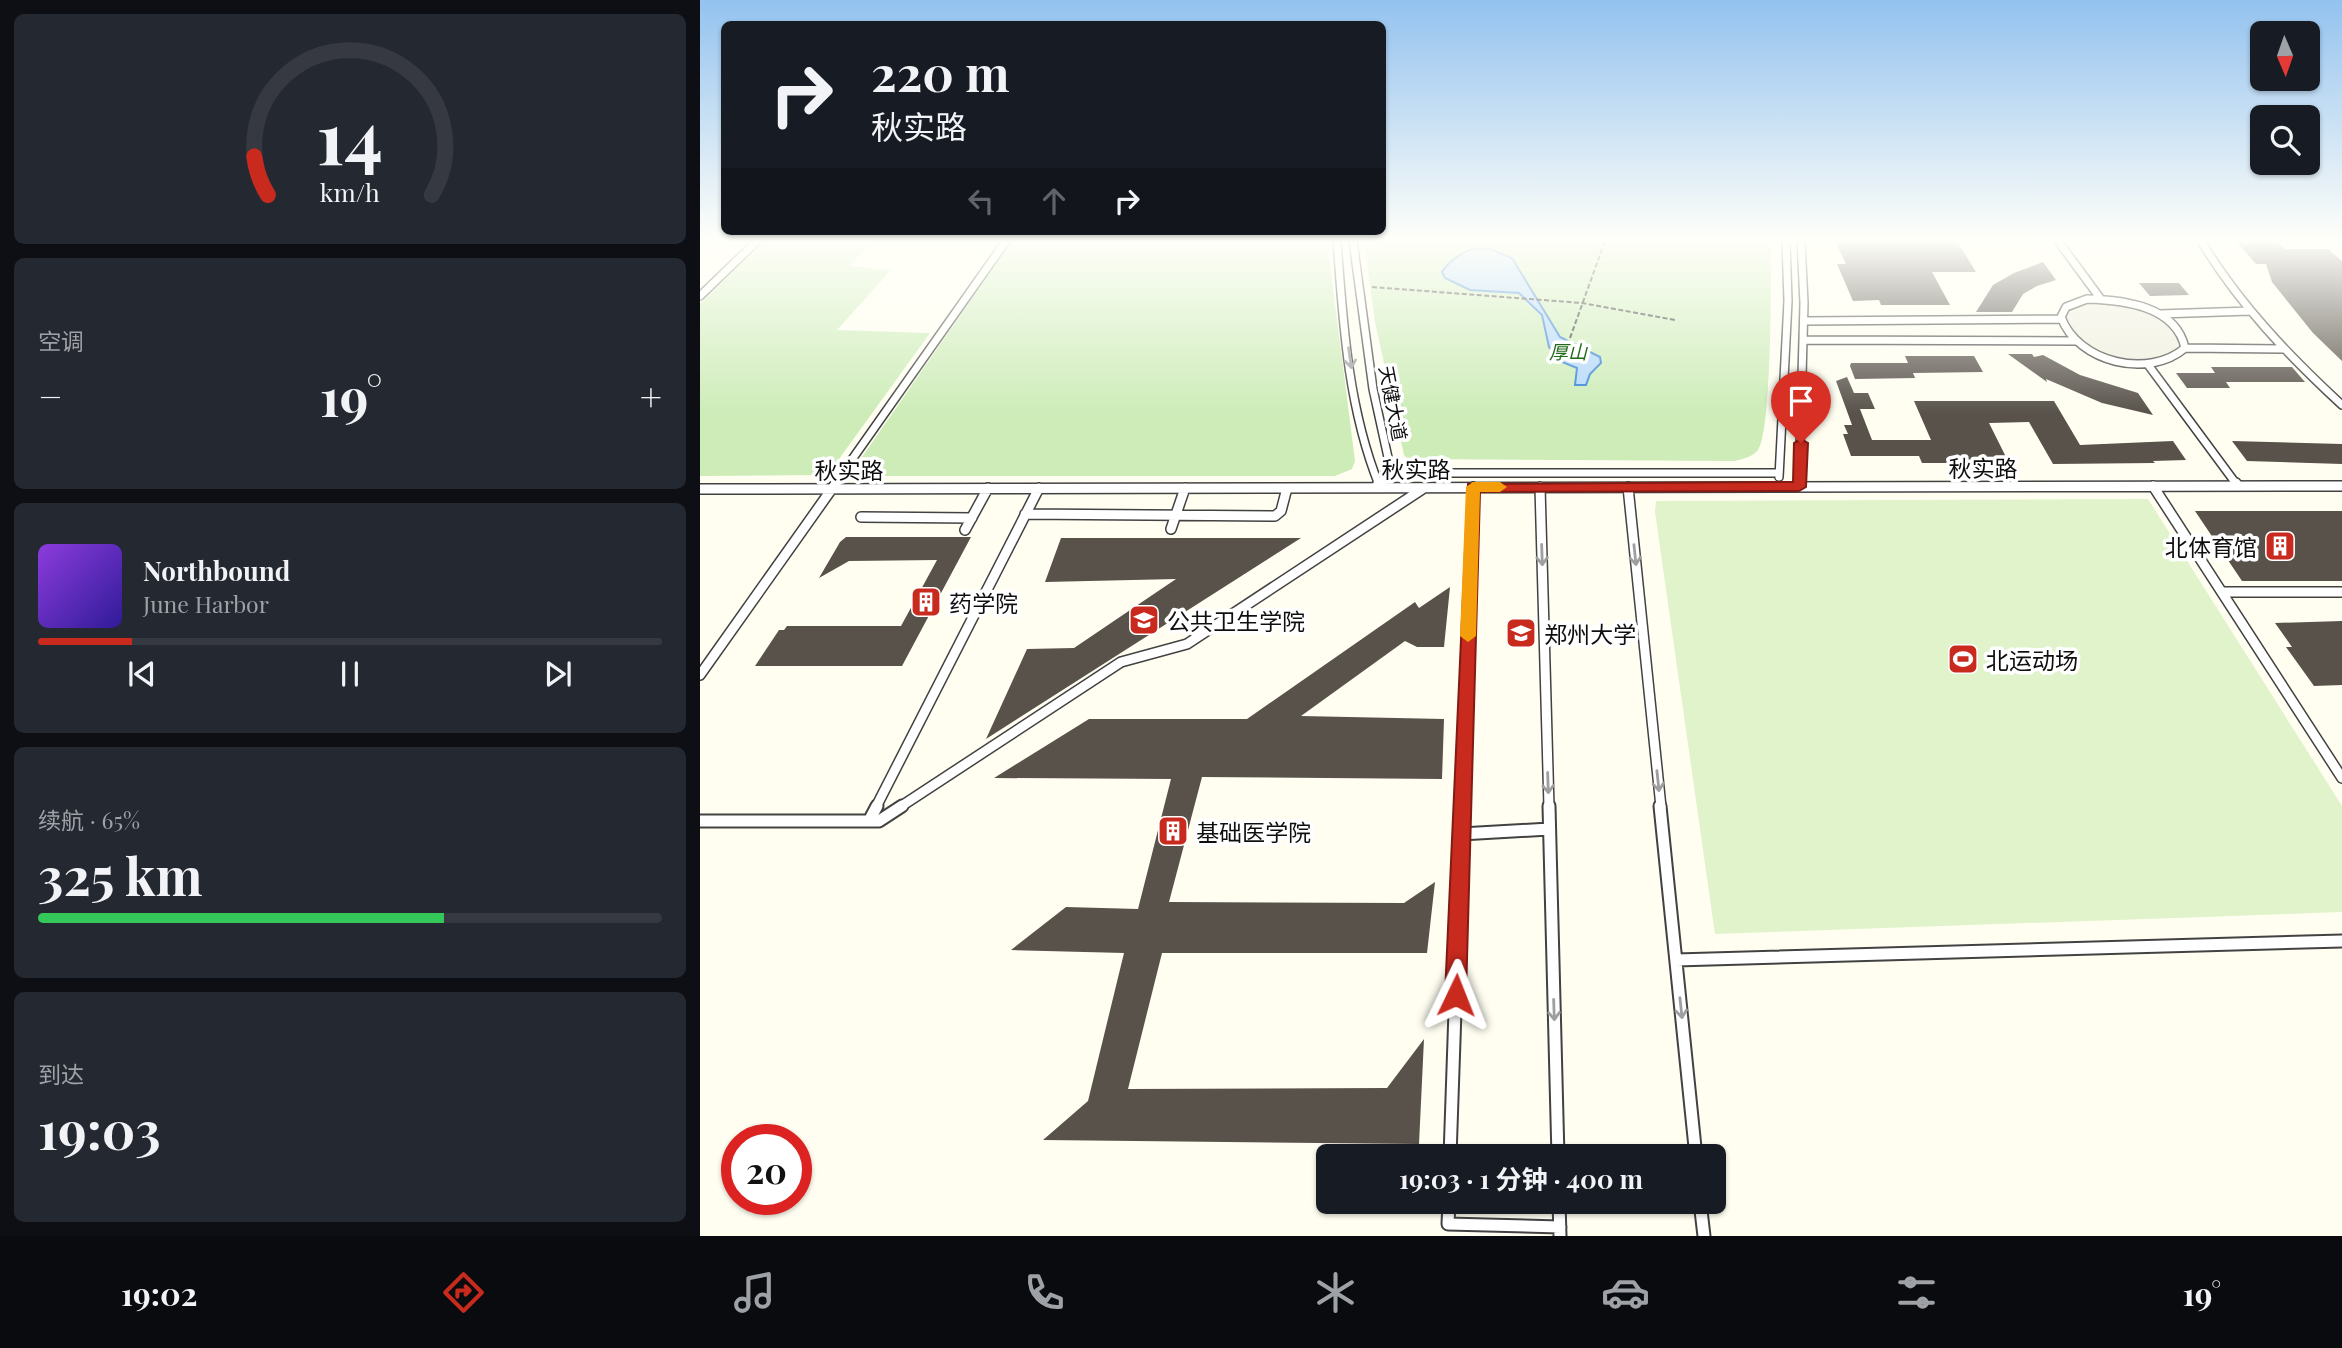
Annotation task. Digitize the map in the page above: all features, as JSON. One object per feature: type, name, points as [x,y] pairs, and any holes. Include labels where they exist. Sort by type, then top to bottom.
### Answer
[{"type":"lane","points":[[700,675],[965,299]]},
{"type":"lane","name":"天健大道","points":[[1344,299],[1355,391],[1369,465],[1380,487]]},
{"type":"lane","name":"天健大道","points":[[1360,299],[1373,389],[1390,462],[1380,487]]},
{"type":"lane","points":[[1779,487],[1788,299]]},
{"type":"lane","points":[[1799,487],[1803,299]]},
{"type":"lane","points":[[2096,299],[2072,303],[2063,312],[2061,319],[2067,333],[2075,341],[2088,350],[2109,358],[2149,366],[2174,359],[2185,348],[2282,349]]},
{"type":"lane","points":[[2104,299],[2131,303],[2159,314],[2182,333],[2185,348]]},
{"type":"lane","points":[[2241,299],[2282,349],[2342,405]]},
{"type":"lane","points":[[2159,314],[2250,311]]},
{"type":"lane","points":[[1804,321],[2061,319]]},
{"type":"lane","points":[[1804,340],[2075,341]]},
{"type":"lane","points":[[2149,366],[2238,486]]},
{"type":"lane","points":[[1385,473],[1779,473]]},
{"type":"lane","points":[[2153,486],[2342,778]]},
{"type":"lane","name":"秋实路","points":[[700,489],[2342,486]]},
{"type":"lane","points":[[700,821],[879,821],[1121,662],[1187,644],[1426,487]]},
{"type":"lane","points":[[1450,1144],[1473,487]]},
{"type":"lane","points":[[1540,487],[1558,1144]]},
{"type":"lane","points":[[1628,487],[1695,1144]]},
{"type":"lane","points":[[965,530],[988,488]]},
{"type":"lane","points":[[869,821],[1038,488]]},
{"type":"lane","points":[[1171,529],[1185,488]]},
{"type":"lane","points":[[1025,514],[1275,516],[1281,512],[1287,488]]},
{"type":"lane","points":[[861,517],[972,517]]},
{"type":"lane","points":[[2222,592],[2342,592]]},
{"type":"lane","points":[[1461,834],[1549,829]]},
{"type":"lane","points":[[1676,960],[2342,941]]},
{"type":"lane","points":[[1448,1214],[1448,1224],[1560,1232],[1559,1214]]},
{"type":"lane","points":[[1701,1214],[1704,1236]]},
{"type":"path","points":[[1520,299],[1582,303],[1675,320]]},
{"type":"path","points":[[1570,338],[1584,299]]},
{"type":"green space","points":[[705,299],[865,299],[837,330],[930,333],[834,466],[823,475],[700,476],[700,304]]},
{"type":"green space","points":[[972,299],[1334,299],[1355,461],[1352,469],[1335,476],[856,476],[853,470]]},
{"type":"green space","name":"厚山","points":[[1372,299],[1771,299],[1763,437],[1758,450],[1750,456],[1734,461],[1408,459],[1404,455]]},
{"type":"green space","name":"北运动场","points":[[2148,499],[2342,806],[2342,912],[1715,934],[1655,512],[1656,501]]},
{"type":"shaded area","points":[[2087,299],[2147,310],[2177,328],[2185,348],[2180,357],[2167,363],[2149,366],[2128,364],[2088,350],[2062,318],[2066,310]]},
{"type":"water","points":[[1525,299],[1537,299],[1560,337],[1600,357],[1601,363],[1590,374],[1586,385],[1575,385],[1577,368],[1562,362],[1549,347],[1542,315]]},
{"type":"building","points":[[1852,299],[1947,299],[1950,305],[1881,305],[1879,300],[1853,301]]},
{"type":"building","points":[[1984,299],[2020,299],[2012,312],[1976,312]]},
{"type":"building","points":[[2285,299],[2342,299],[2342,361],[2313,333]]},
{"type":"building","points":[[2008,354],[2032,354],[2034,357],[2043,355],[2080,375],[2138,393],[2153,415],[2102,403],[2046,379],[2047,382]]},
{"type":"building","points":[[1905,356],[1974,356],[1983,372],[1913,373],[1915,378],[1855,379],[1850,366],[1851,363],[1908,363]]},
{"type":"building","points":[[2211,367],[2292,367],[2305,382],[2226,382],[2230,388],[2187,388],[2176,373],[2215,373]]},
{"type":"building","points":[[1847,377],[1854,393],[1868,393],[1875,409],[1860,409],[1872,440],[1931,440],[1914,401],[2054,401],[2080,445],[2173,441],[2186,460],[2053,464],[2029,422],[1989,423],[2009,463],[1922,463],[1919,456],[1851,456],[1843,434],[1848,434],[1844,425],[1852,425],[1836,381]]},
{"type":"building","points":[[2232,441],[2342,444],[2342,464],[2247,461]]},
{"type":"building","name":"北体育馆","points":[[2195,511],[2342,511],[2342,581],[2242,581]]},
{"type":"building","name":"药学院","points":[[846,537],[971,537],[902,666],[755,666],[779,630],[784,630],[787,626],[901,626],[937,560],[849,561],[819,578],[840,542]]},
{"type":"building","name":"公共卫生学院","points":[[1061,538],[1301,538],[986,739],[1027,649],[1074,648],[1176,579],[1045,582]]},
{"type":"building","name":"基础医学院","points":[[1450,587],[1444,647],[1417,647],[1405,641],[1301,716],[1444,719],[1442,779],[1202,777],[1169,902],[1404,903],[1435,882],[1427,953],[1162,953],[1128,1089],[1387,1088],[1424,1039],[1419,1144],[1043,1140],[1088,1101],[1124,953],[1011,950],[1066,907],[1138,909],[1171,779],[994,778],[1089,719],[1247,719],[1415,602],[1419,608]]},
{"type":"building","points":[[2342,621],[2342,685],[2314,686],[2286,647],[2292,647],[2275,623]]},
{"type":"slow traffic","points":[[1468,636],[1473,487],[1500,487]]},
{"type":"place","name":"北体育馆","points":[[2280,546]]},
{"type":"place","name":"药学院","points":[[926,602]]},
{"type":"place","name":"公共卫生学院","points":[[1144,620]]},
{"type":"place","name":"郑州大学","points":[[1521,633]]},
{"type":"place","name":"北运动场","points":[[1963,659]]},
{"type":"place","name":"基础医学院","points":[[1173,831]]},
{"type":"route","points":[[1456,995],[1473,487],[1799,487],[1801,443]]}]
